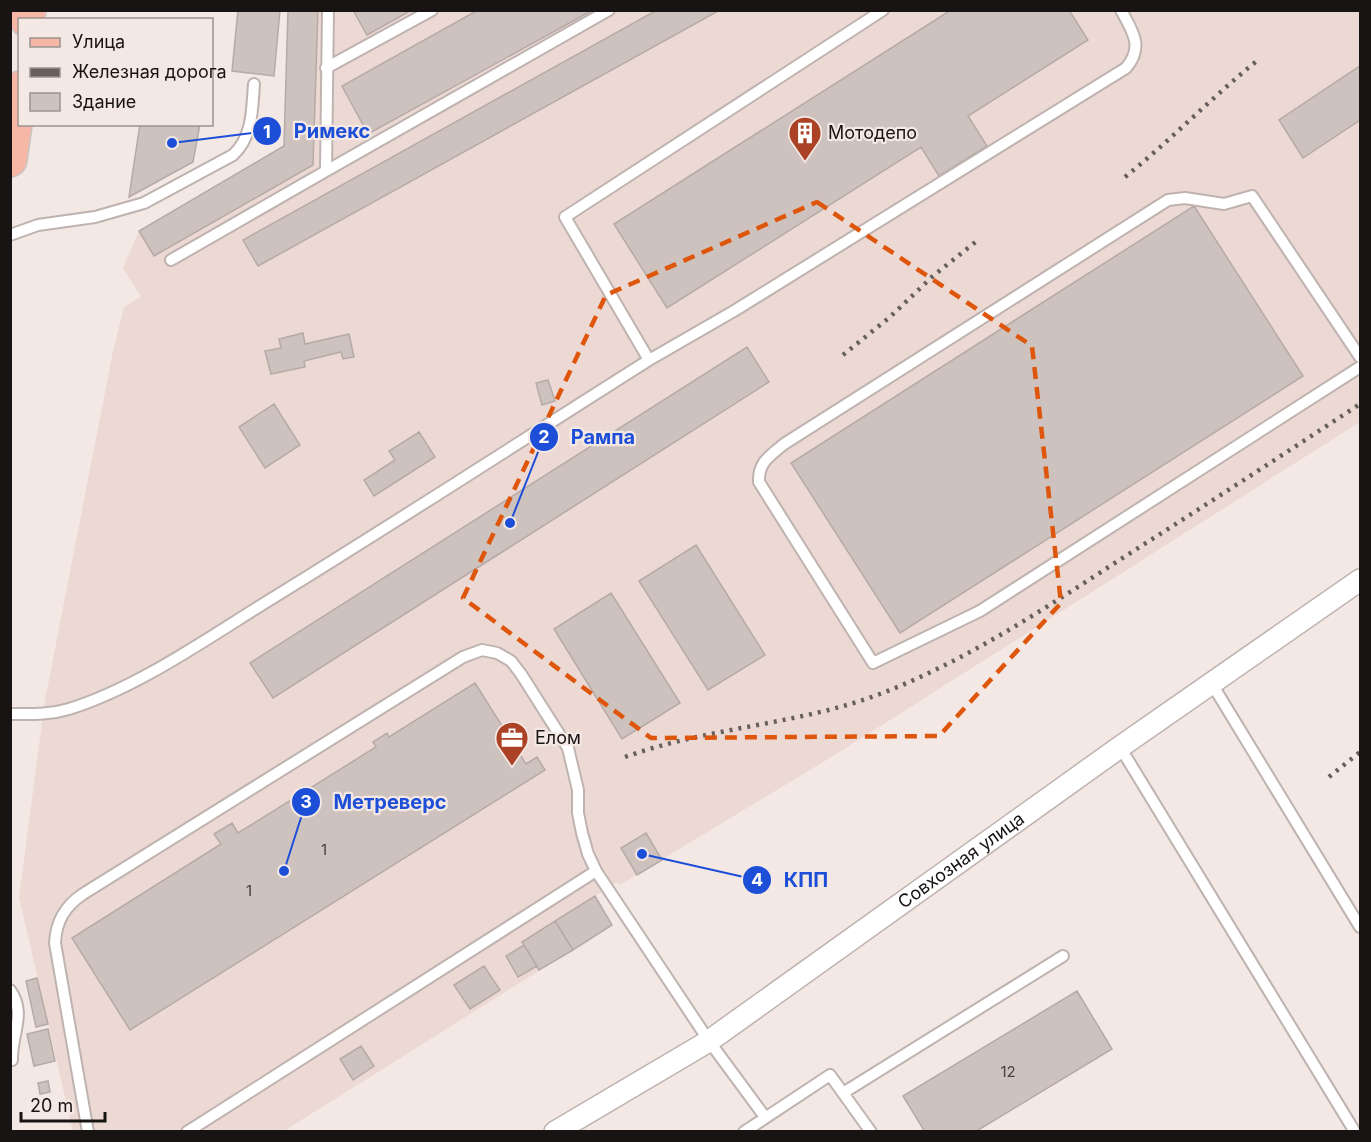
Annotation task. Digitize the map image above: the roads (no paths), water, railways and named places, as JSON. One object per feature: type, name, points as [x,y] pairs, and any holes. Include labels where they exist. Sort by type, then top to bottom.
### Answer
[{"type":"main road","points":[[10,160],[18,102]]},
{"type":"street","name":"Совхозная улица","points":[[555,1131],[709,1041],[1120,747],[1360,580]]},
{"type":"lane","points":[[326,171],[328,10]]},
{"type":"lane","points":[[326,68],[432,10]]},
{"type":"lane","points":[[171,260],[609,10]]},
{"type":"lane","points":[[648,360],[565,217],[883,10]]},
{"type":"lane","points":[[10,714],[44,715],[69,709],[114,692],[142,676],[299,581],[648,360],[734,311],[1126,68],[1134,59],[1135,36],[1121,10]]},
{"type":"lane","points":[[10,235],[38,225],[95,217],[130,209],[233,155],[241,148],[250,126],[254,84]]},
{"type":"lane","points":[[1360,357],[1252,196],[1224,204],[1185,198],[1168,200],[784,444],[767,458],[759,471],[759,482],[873,663],[980,611],[1360,367]]},
{"type":"lane","points":[[88,1131],[55,943],[56,932],[65,909],[83,894],[463,657],[482,650],[497,653],[511,661],[522,674],[568,748],[578,790],[578,813],[582,833],[596,871],[709,1041],[765,1117]]},
{"type":"lane","points":[[1212,684],[1360,927]]},
{"type":"lane","points":[[1120,747],[1355,1131]]},
{"type":"lane","points":[[187,1131],[596,871]]},
{"type":"lane","points":[[843,1093],[1063,956]]},
{"type":"lane","points":[[10,990],[18,1007],[19,1021],[14,1038],[12,1060]]},
{"type":"lane","points":[[744,1131],[830,1075],[871,1131]]},
{"type":"railway","points":[[1125,177],[1258,60]]},
{"type":"railway","points":[[843,355],[978,240]]},
{"type":"railway","points":[[625,757],[688,739],[817,713],[880,694],[912,681],[974,650],[1063,597],[1360,404]]},
{"type":"railway","points":[[1329,777],[1360,752]]},
{"type":"place","name":"Римекс","points":[[172,143]]},
{"type":"place","name":"Мотодепо","points":[[805,162]]},
{"type":"place","name":"Рампа","points":[[510,523]]},
{"type":"place","name":"Елом","points":[[512,767]]},
{"type":"place","name":"КПП","points":[[642,854]]},
{"type":"place","name":"Метреверс","points":[[284,871]]}]
